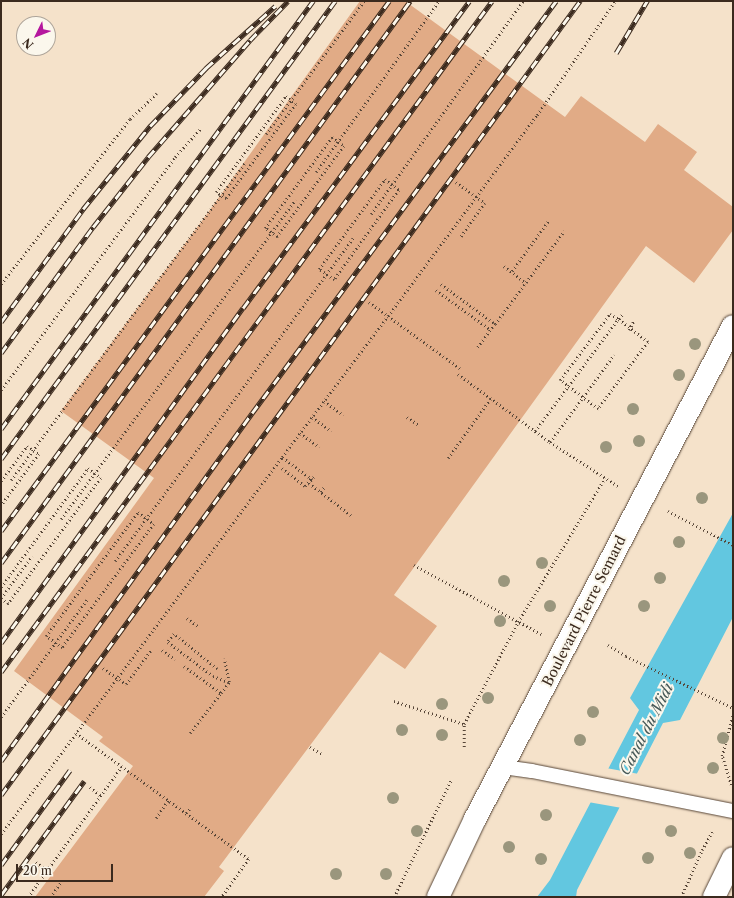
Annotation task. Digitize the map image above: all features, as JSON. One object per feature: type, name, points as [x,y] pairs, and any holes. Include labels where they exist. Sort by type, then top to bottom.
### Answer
[{"type":"main road","name":"Boulevard Pierre Semard","points":[[438,897],[472,825],[733,326]]},
{"type":"main road","points":[[714,897],[733,858]]},
{"type":"lane","points":[[503,767],[532,770],[733,811]]},
{"type":"path","points":[[266,134],[364,1]]},
{"type":"path","points":[[316,172],[439,1]]},
{"type":"path","points":[[371,214],[523,1]]},
{"type":"path","points":[[1,834],[537,115],[615,1]]},
{"type":"path","points":[[1,284],[130,120],[157,93]]},
{"type":"path","points":[[286,96],[296,104],[226,199],[221,196],[216,192],[286,96]]},
{"type":"path","points":[[1,390],[175,157],[200,128]]},
{"type":"path","points":[[332,137],[338,141],[344,146],[277,238],[271,233],[265,228],[332,137]]},
{"type":"path","points":[[11,480],[245,163]]},
{"type":"path","points":[[385,179],[392,184],[399,190],[334,280],[320,269],[385,179]]},
{"type":"path","points":[[456,182],[485,203],[461,237]]},
{"type":"path","points":[[61,519],[295,200]]},
{"type":"path","points":[[512,271],[549,220]]},
{"type":"path","points":[[478,347],[564,231]]},
{"type":"path","points":[[115,561],[353,238]]},
{"type":"path","points":[[504,266],[526,283]]},
{"type":"path","points":[[441,284],[495,324]]},
{"type":"path","points":[[436,290],[491,330]]},
{"type":"path","points":[[369,302],[461,369]]},
{"type":"path","points":[[535,431],[623,313],[619,319]]},
{"type":"path","points":[[610,314],[619,319],[648,342],[598,409],[560,380],[610,314]]},
{"type":"path","points":[[550,442],[614,355]]},
{"type":"path","points":[[458,374],[550,442],[623,488]]},
{"type":"path","points":[[448,458],[492,398]]},
{"type":"path","points":[[324,401],[343,415]]},
{"type":"path","points":[[312,417],[331,431]]},
{"type":"path","points":[[408,417],[419,425]]},
{"type":"path","points":[[300,433],[318,447]]},
{"type":"path","points":[[1,481],[27,446],[39,454],[1,506]]},
{"type":"path","points":[[282,457],[313,477]]},
{"type":"path","points":[[1,587],[88,468],[101,478],[8,604],[1,599],[32,556]]},
{"type":"path","points":[[282,468],[305,486],[313,477]]},
{"type":"path","points":[[313,477],[309,483],[352,516]]},
{"type":"path","points":[[464,746],[464,724],[518,622],[605,478]]},
{"type":"path","points":[[321,492],[324,487]]},
{"type":"path","points":[[664,510],[733,545]]},
{"type":"path","points":[[138,512],[146,519],[154,524],[62,648],[46,636],[138,512]]},
{"type":"path","points":[[414,565],[545,636]]},
{"type":"path","points":[[1,717],[88,598]]},
{"type":"path","points":[[187,618],[199,627]]},
{"type":"path","points":[[218,669],[174,634],[168,642],[213,676],[229,682]]},
{"type":"path","points":[[608,645],[626,656],[733,708]]},
{"type":"path","points":[[103,668],[126,684],[151,650]]},
{"type":"path","points":[[162,650],[175,659]]},
{"type":"path","points":[[190,733],[229,682],[224,659]]},
{"type":"path","points":[[184,666],[221,693]]},
{"type":"path","points":[[394,700],[464,724]]},
{"type":"path","points":[[733,714],[722,756],[733,792]]},
{"type":"path","points":[[76,734],[249,859],[222,897]]},
{"type":"path","points":[[310,747],[322,754]]},
{"type":"path","points":[[28,897],[121,767]]},
{"type":"path","points":[[394,897],[452,780]]},
{"type":"path","points":[[90,787],[101,796]]},
{"type":"path","points":[[156,818],[168,800]]},
{"type":"path","points":[[186,813],[190,808]]},
{"type":"path","points":[[681,897],[702,850],[712,832]]},
{"type":"path","points":[[36,862],[47,870]]},
{"type":"path","points":[[50,897],[62,881]]},
{"type":"water","name":"Canal du Midi","points":[[733,513],[733,617],[680,720],[663,723],[577,890],[576,897],[537,897],[550,880],[639,710],[630,698]]},
{"type":"pier","points":[[606,768],[639,774],[622,808],[588,802]]},
{"type":"building","points":[[360,1],[405,1],[565,117],[581,96],[645,142],[658,124],[697,152],[684,170],[733,207],[733,230],[694,283],[646,246],[394,595],[437,626],[405,669],[380,652],[219,867],[224,871],[204,897],[35,897],[133,766],[99,741],[103,737],[14,671],[154,478],[61,411],[207,214]]},
{"type":"railway","points":[[1,353],[93,227],[148,157],[250,40],[288,1]]},
{"type":"railway","points":[[1,429],[313,1]]},
{"type":"railway","points":[[1,459],[335,1]]},
{"type":"railway","points":[[1,531],[389,1]]},
{"type":"railway","points":[[1,563],[410,1]]},
{"type":"railway","points":[[1,643],[243,308],[469,1]]},
{"type":"railway","points":[[1,672],[492,1]]},
{"type":"railway","points":[[1,761],[252,413],[556,1]]},
{"type":"railway","points":[[1,795],[580,1]]},
{"type":"railway","points":[[616,53],[647,1]]},
{"type":"railway","points":[[1,322],[83,209],[150,126],[206,68],[275,6]]},
{"type":"railway","points":[[1,865],[70,770]]},
{"type":"railway","points":[[1,895],[84,781]]}]
